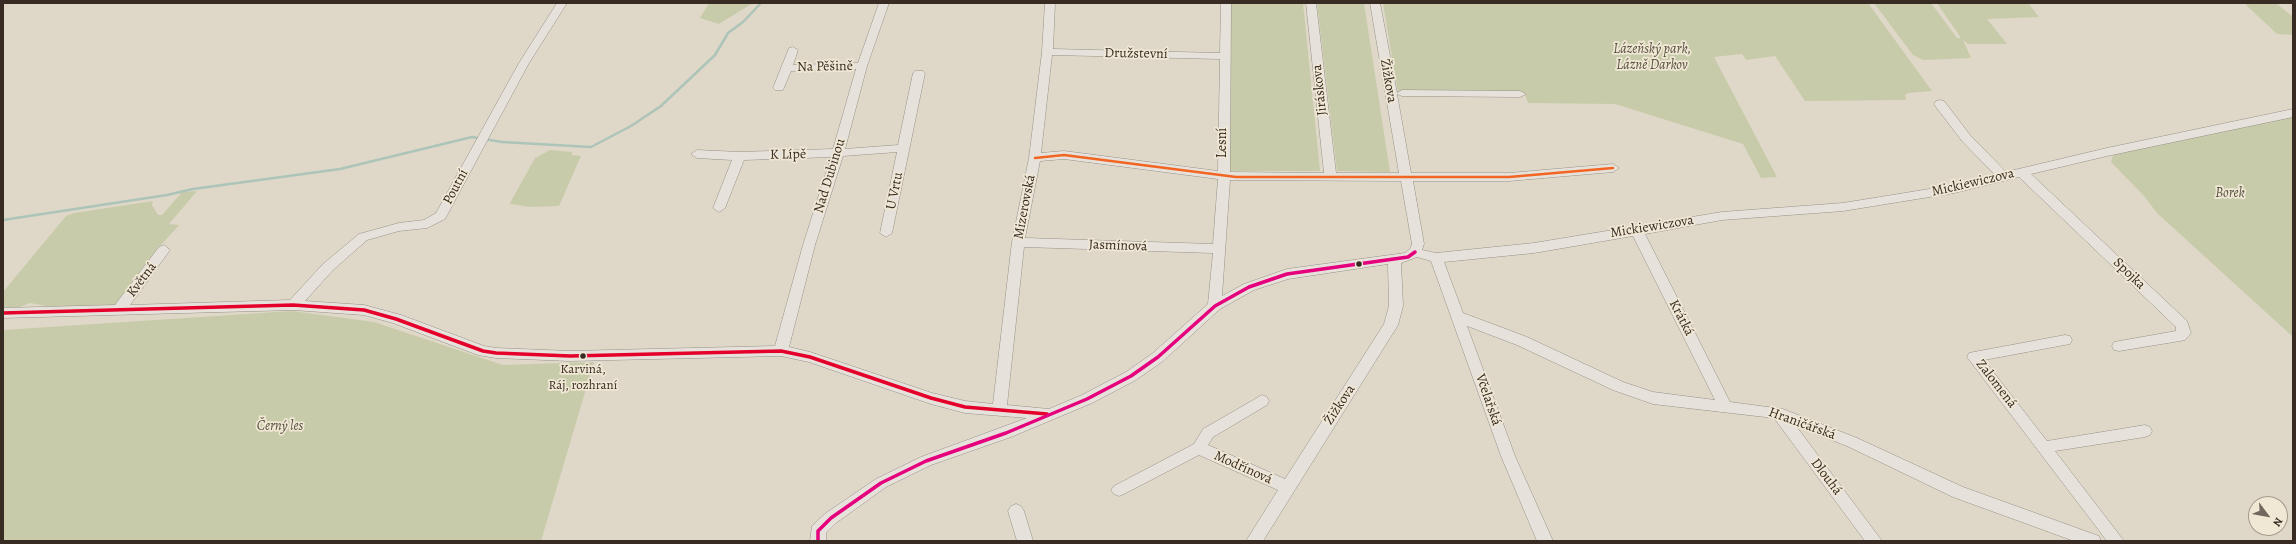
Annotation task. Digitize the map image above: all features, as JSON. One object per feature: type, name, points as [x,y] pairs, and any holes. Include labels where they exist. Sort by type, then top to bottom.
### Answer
[{"type":"street","name":"Poutní","points":[[293,305],[328,267],[363,237],[399,226],[427,224],[441,216],[516,76],[562,3]]},
{"type":"street","name":"Nad Dubinou","points":[[781,351],[809,245],[838,154],[862,66],[884,3]]},
{"type":"street","name":"Mizerovská","points":[[999,411],[1007,326],[1018,242],[1034,158],[1047,52],[1050,3]]},
{"type":"street","name":"Lesní","points":[[1215,306],[1218,249],[1224,189],[1224,56],[1226,3]]},
{"type":"street","name":"Jiráskova","points":[[1311,3],[1330,176]]},
{"type":"street","name":"Žižkova","points":[[1375,3],[1418,244],[1415,252]]},
{"type":"street","name":"Na Pěšině","points":[[779,88],[788,68],[793,50]]},
{"type":"street","name":"Družstevní","points":[[1047,52],[1224,56]]},
{"type":"street","name":"Na Pěšině","points":[[788,68],[862,66]]},
{"type":"street","name":"U Vrtu","points":[[886,233],[919,73]]},
{"type":"street","points":[[1402,92],[1520,94]]},
{"type":"street","points":[[1940,104],[1966,138],[2002,176]]},
{"type":"street","name":"Mickiewiczova","points":[[1415,252],[1436,258],[1534,248],[1636,229],[1722,216],[1843,207],[1954,189],[2002,176],[2107,152],[2293,113]]},
{"type":"street","points":[[838,154],[904,148]]},
{"type":"street","name":"K Lípě","points":[[697,154],[738,156],[838,154]]},
{"type":"street","points":[[1034,158],[1064,155],[1223,176],[1509,177],[1613,168]]},
{"type":"street","points":[[719,208],[738,156]]},
{"type":"street","name":"Spojka","points":[[2021,172],[2182,325],[2184,333],[2180,336],[2119,346]]},
{"type":"street","name":"Krátká","points":[[1636,229],[1726,407]]},
{"type":"street","name":"Jasmínová","points":[[1018,242],[1218,249]]},
{"type":"street","name":"Květná","points":[[119,310],[164,250]]},
{"type":"street","points":[[818,541],[818,531],[831,518],[881,483],[926,461],[1006,432],[1047,414],[1087,399],[1131,376],[1158,357],[1215,306],[1249,287],[1287,274],[1408,257],[1415,252]]},
{"type":"street","name":"Žižkova","points":[[1254,541],[1391,325],[1396,306],[1394,258]]},
{"type":"street","name":"Včelařská","points":[[1436,258],[1459,317],[1508,456],[1545,541]]},
{"type":"street","points":[[3,313],[293,305],[364,310],[396,319],[483,351],[496,353],[570,356],[781,351],[810,357],[930,398],[965,407],[1047,414]]},
{"type":"street","name":"Hraničářská","points":[[1459,317],[1522,341],[1618,386],[1639,393],[1679,402],[1778,413],[1852,442],[1958,492],[2093,541]]},
{"type":"street","name":"Zalomená","points":[[2065,340],[1974,357],[2116,541]]},
{"type":"street","name":"Modřínová","points":[[1119,490],[1199,448],[1208,433],[1262,401]]},
{"type":"street","name":"Dlouhá","points":[[1778,413],[1874,541]]},
{"type":"street","points":[[2045,448],[2145,431]]},
{"type":"street","name":"Modřínová","points":[[1199,448],[1288,487]]},
{"type":"street","points":[[1016,511],[1025,541]]},
{"type":"green space","points":[[709,3],[753,3],[719,24],[700,18]]},
{"type":"green space","points":[[1229,3],[1303,3],[1320,171],[1228,171]]},
{"type":"green space","points":[[1317,3],[1364,3],[1390,172],[1337,171]]},
{"type":"green space","name":"Lázeňský park, Lázně Darkov","points":[[1383,3],[1868,3],[1932,91],[1908,93],[1905,95],[1906,100],[1805,101],[1775,56],[1746,60],[1742,54],[1714,57],[1777,177],[1761,178],[1743,144],[1615,104],[1528,103],[1525,95],[1398,93]]},
{"type":"green space","points":[[1874,3],[1931,3],[1957,38],[1961,38],[1937,3],[2028,3],[2039,17],[1987,19],[2007,44],[1968,44],[1963,40],[1971,58],[1923,60],[1913,55]]},
{"type":"green space","points":[[2244,3],[2276,3],[2293,17],[2293,35],[2277,34]]},
{"type":"green space","name":"Borek","points":[[2293,117],[2293,337],[2157,213],[2144,196],[2111,162],[2114,152]]},
{"type":"green space","points":[[550,150],[572,152],[572,155],[581,156],[559,206],[530,207],[511,204],[510,203],[535,158]]},
{"type":"green space","points":[[197,191],[169,224],[179,225],[140,271],[142,274],[118,305],[113,307],[53,307],[30,303],[20,307],[3,307],[3,292],[66,216],[74,213],[153,201],[152,205],[158,215],[162,215],[182,192]]},
{"type":"green space","name":"Černý les","points":[[292,311],[374,322],[503,365],[594,362],[541,541],[3,541],[3,330]]},
{"type":"waterway","points":[[3,220],[167,195],[193,189],[340,169],[472,137],[502,142],[591,147],[631,126],[661,106],[715,55],[728,33],[743,22],[761,3]]},
{"type":"transit line","points":[[1035,158],[1064,155],[1236,177],[1509,177],[1613,168]]},
{"type":"transit line","points":[[818,541],[818,531],[831,518],[881,483],[926,461],[1006,433],[1087,399],[1131,376],[1158,357],[1215,306],[1249,287],[1287,274],[1408,257],[1415,252]]},
{"type":"transit line","points":[[3,313],[293,305],[364,310],[396,319],[483,351],[496,353],[570,356],[781,351],[810,357],[931,398],[965,407],[1047,414]]},
{"type":"place","name":"Karviná, Ráj, rozhraní","points":[[583,356]]}]
